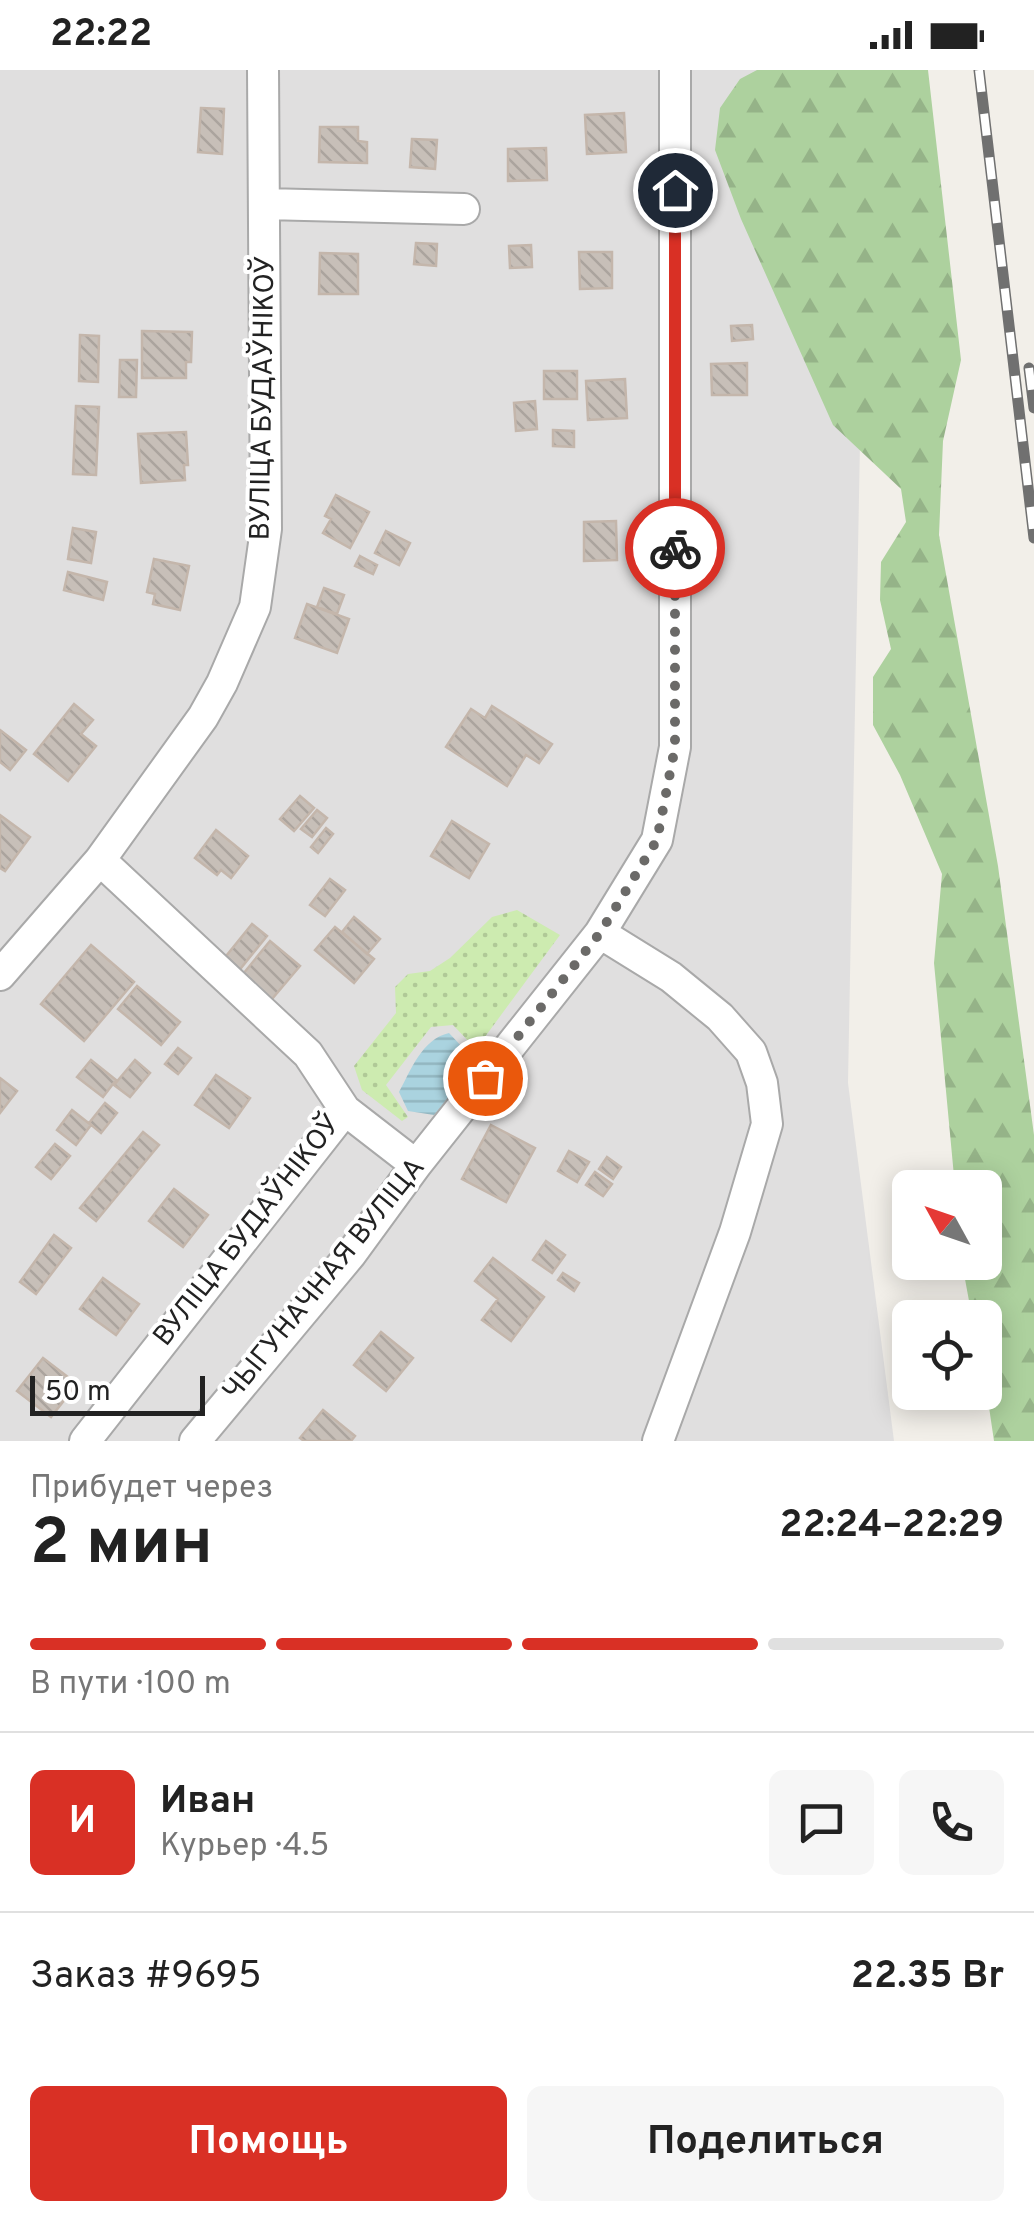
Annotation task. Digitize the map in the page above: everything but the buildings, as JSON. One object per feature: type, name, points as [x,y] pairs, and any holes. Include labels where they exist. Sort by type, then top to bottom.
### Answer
[{"type":"street","name":"ВУЛІЦА БУДАЎНІКОЎ","points":[[0,975],[100,860],[203,716],[256,607],[266,529],[263,70]]},
{"type":"street","points":[[658,1441],[746,1196],[767,1124],[762,1083],[751,1052],[720,1017],[671,977],[600,933],[657,840],[675,747],[674,70]]},
{"type":"street","points":[[265,204],[464,209]]},
{"type":"street","name":"ВУЛІЦА БУДАЎНІКОЎ","points":[[84,1441],[345,1110],[308,1054],[100,860]]},
{"type":"street","name":"ЧЫГУНАЧНАЯ ВУЛІЦА","points":[[196,1441],[350,1254],[600,933]]},
{"type":"street","points":[[345,1110],[416,1165]]},
{"type":"shaded area","points":[[0,70],[867,70],[848,1083],[894,1441],[0,1441]]},
{"type":"green space","points":[[757,70],[928,70],[961,360],[943,441],[939,535],[998,866],[1034,1135],[1034,1441],[994,1441],[989,1410],[1002,1410],[1002,1300],[969,1300],[965,1280],[1002,1280],[1002,1170],[953,1170],[934,963],[942,874],[900,775],[873,725],[873,677],[891,649],[880,600],[881,562],[906,522],[901,489],[833,425],[741,219],[715,150],[720,108],[740,79]]},
{"type":"green space","points":[[517,910],[560,935],[476,1049],[453,1025],[431,1027],[386,1085],[408,1117],[402,1121],[362,1090],[354,1066],[396,1013],[395,987],[408,974],[430,971],[450,958],[492,917]]},
{"type":"water","points":[[449,1033],[464,1049],[451,1092],[434,1115],[408,1111],[399,1092],[408,1074],[431,1042]]},
{"type":"railway","points":[[979,70],[1034,538]]},
{"type":"railway","points":[[1029,368],[1034,408]]},
{"type":"way so far","points":[[485,1078],[600,933],[657,840],[675,747],[675,548]]},
{"type":"route","points":[[675,190],[675,548]]}]
